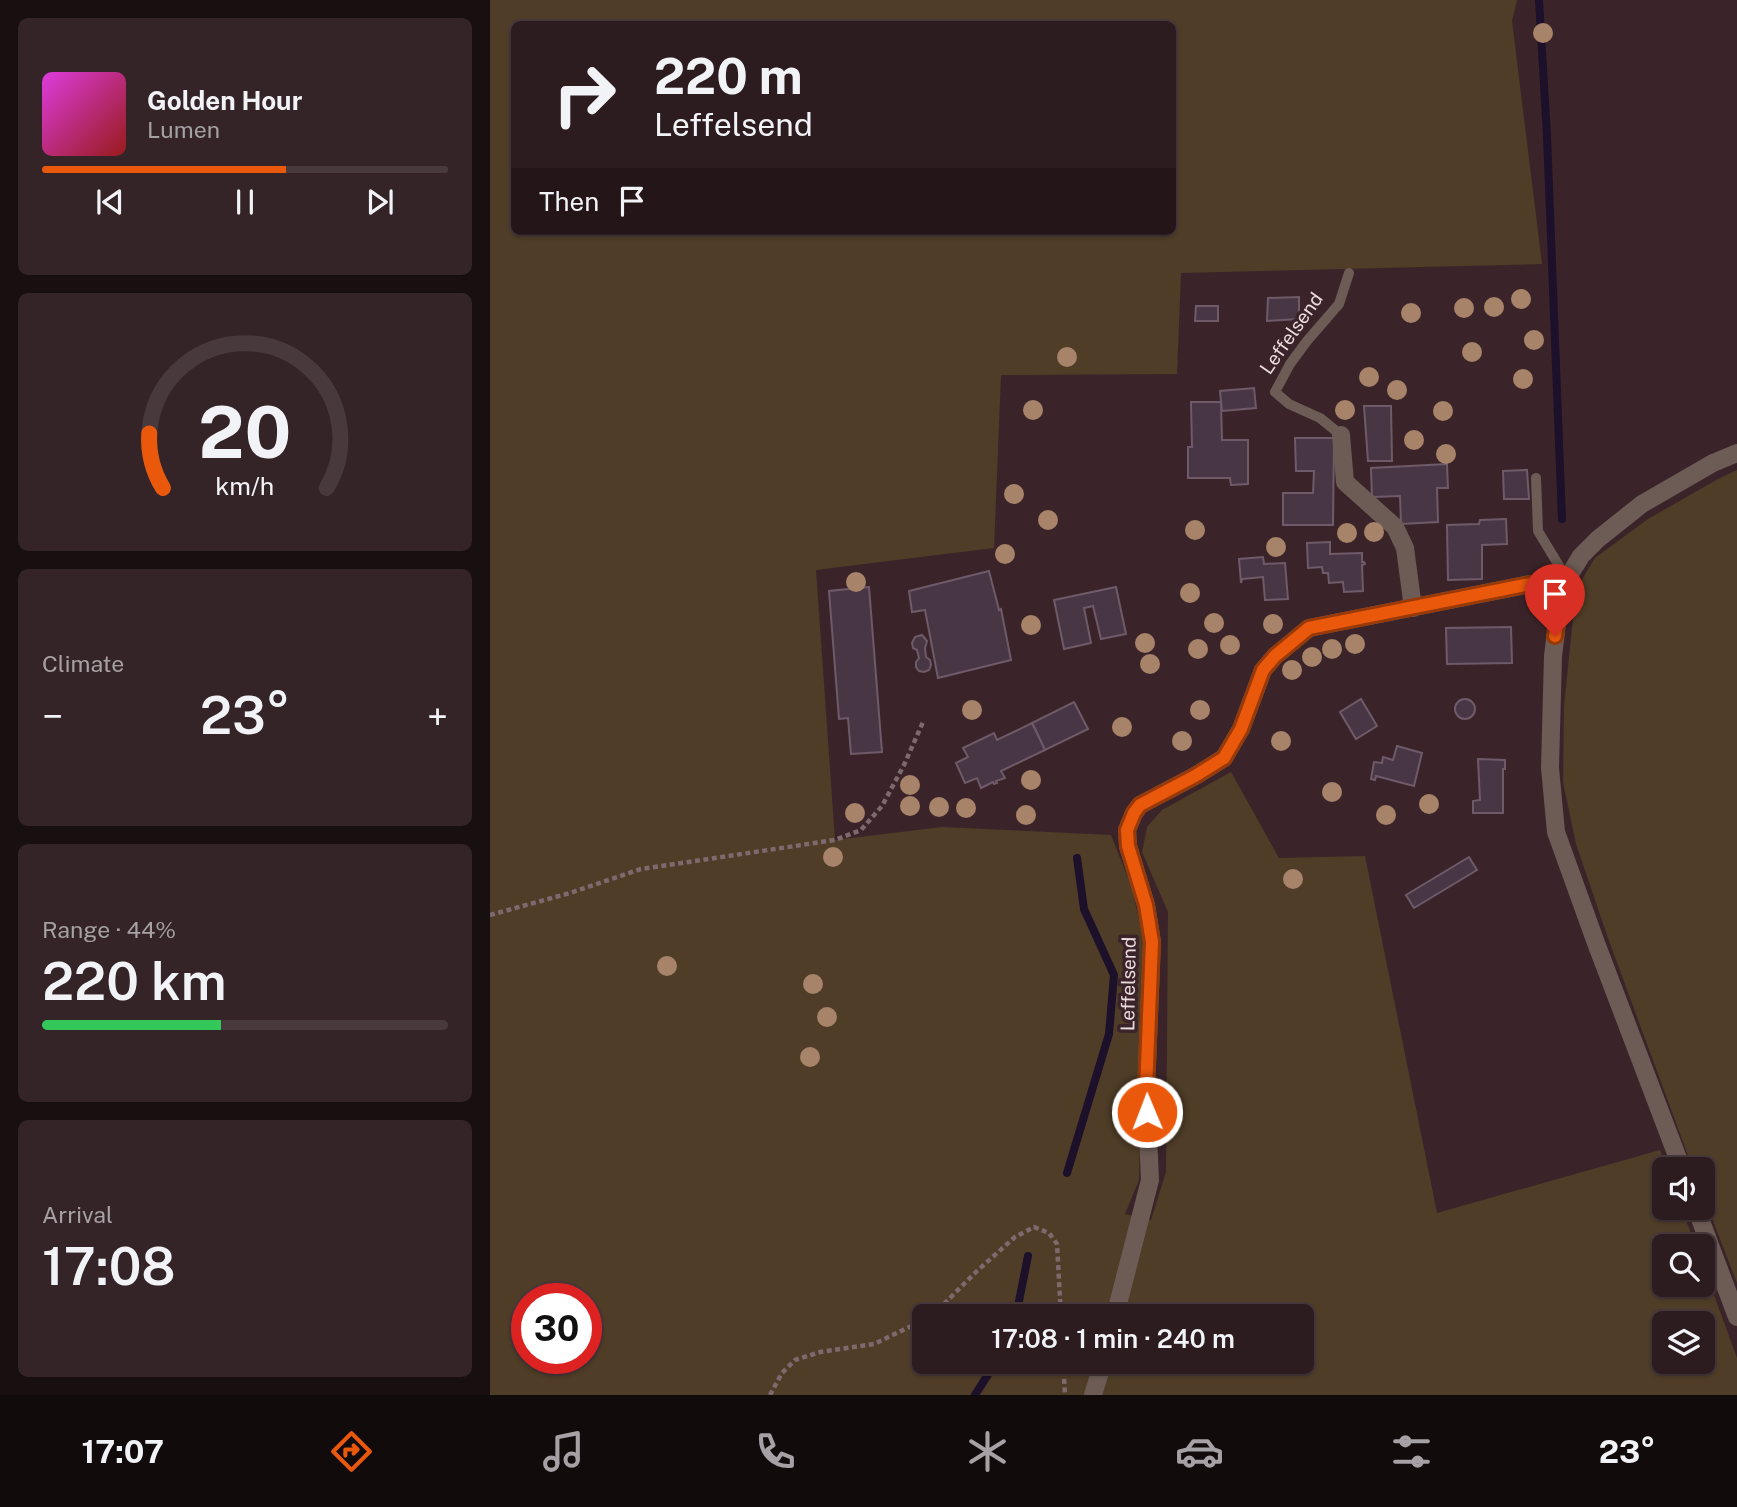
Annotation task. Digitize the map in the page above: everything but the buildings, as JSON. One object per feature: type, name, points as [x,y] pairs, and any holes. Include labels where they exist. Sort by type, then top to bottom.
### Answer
[{"type":"street","name":"Leffelsend","points":[[1341,435],[1345,482],[1395,527],[1405,548],[1413,608]]},
{"type":"street","points":[[1677,1157],[1595,943],[1556,832],[1550,768],[1551,696],[1558,615],[1567,579],[1581,556],[1642,504],[1713,463],[1737,453]]},
{"type":"street","name":"Leffelsend","points":[[1118,1304],[1150,1180],[1146,1090],[1152,942],[1146,905],[1128,846],[1127,830],[1134,813],[1140,805],[1224,758],[1241,729],[1263,670],[1275,656],[1309,628],[1567,579]]},
{"type":"street","points":[[1701,1220],[1737,1317]]},
{"type":"street","points":[[1093,1395],[1099,1374]]},
{"type":"lane","name":"Leffelsend","points":[[1341,435],[1320,418],[1289,404],[1275,392],[1295,357],[1339,304],[1349,274]]},
{"type":"lane","points":[[1536,478],[1538,531],[1567,579]]},
{"type":"path","points":[[490,915],[570,893],[641,869],[835,840],[862,830],[882,806],[923,722]]},
{"type":"path","points":[[944,1304],[1015,1237],[1034,1227],[1049,1233],[1057,1244],[1060,1304]]},
{"type":"path","points":[[770,1395],[782,1373],[795,1360],[873,1343],[912,1325]]},
{"type":"path","points":[[1064,1374],[1065,1395]]},
{"type":"shaded area","points":[[490,0],[1517,0],[1512,21],[1542,264],[1181,273],[1177,374],[1001,375],[994,548],[816,570],[835,840],[942,827],[1111,835],[1132,888],[1144,942],[1139,1180],[1125,1214],[1151,1220],[1166,1172],[1168,912],[1142,852],[1147,827],[1162,810],[1231,772],[1279,858],[1365,856],[1437,1213],[1660,1150],[1663,1157],[1652,1157],[1652,1220],[1686,1220],[1691,1234],[1652,1234],[1652,1297],[1715,1297],[1737,1358],[1737,1395],[490,1395]]},
{"type":"shaded area","points":[[1737,470],[1737,1283],[1713,1220],[1715,1220],[1715,1157],[1689,1157],[1576,844],[1563,782],[1564,706],[1576,589],[1595,558],[1648,519]]},
{"type":"waterway","points":[[1539,0],[1562,519]]},
{"type":"waterway","points":[[1067,1173],[1109,1034],[1114,975],[1084,909],[1077,858]]},
{"type":"waterway","points":[[1018,1304],[1028,1256]]},
{"type":"waterway","points":[[975,1395],[988,1374]]},
{"type":"route","points":[[1147,1112],[1152,942],[1146,905],[1128,846],[1127,830],[1140,805],[1224,758],[1241,729],[1263,670],[1275,656],[1309,628],[1567,579],[1555,636]]}]
